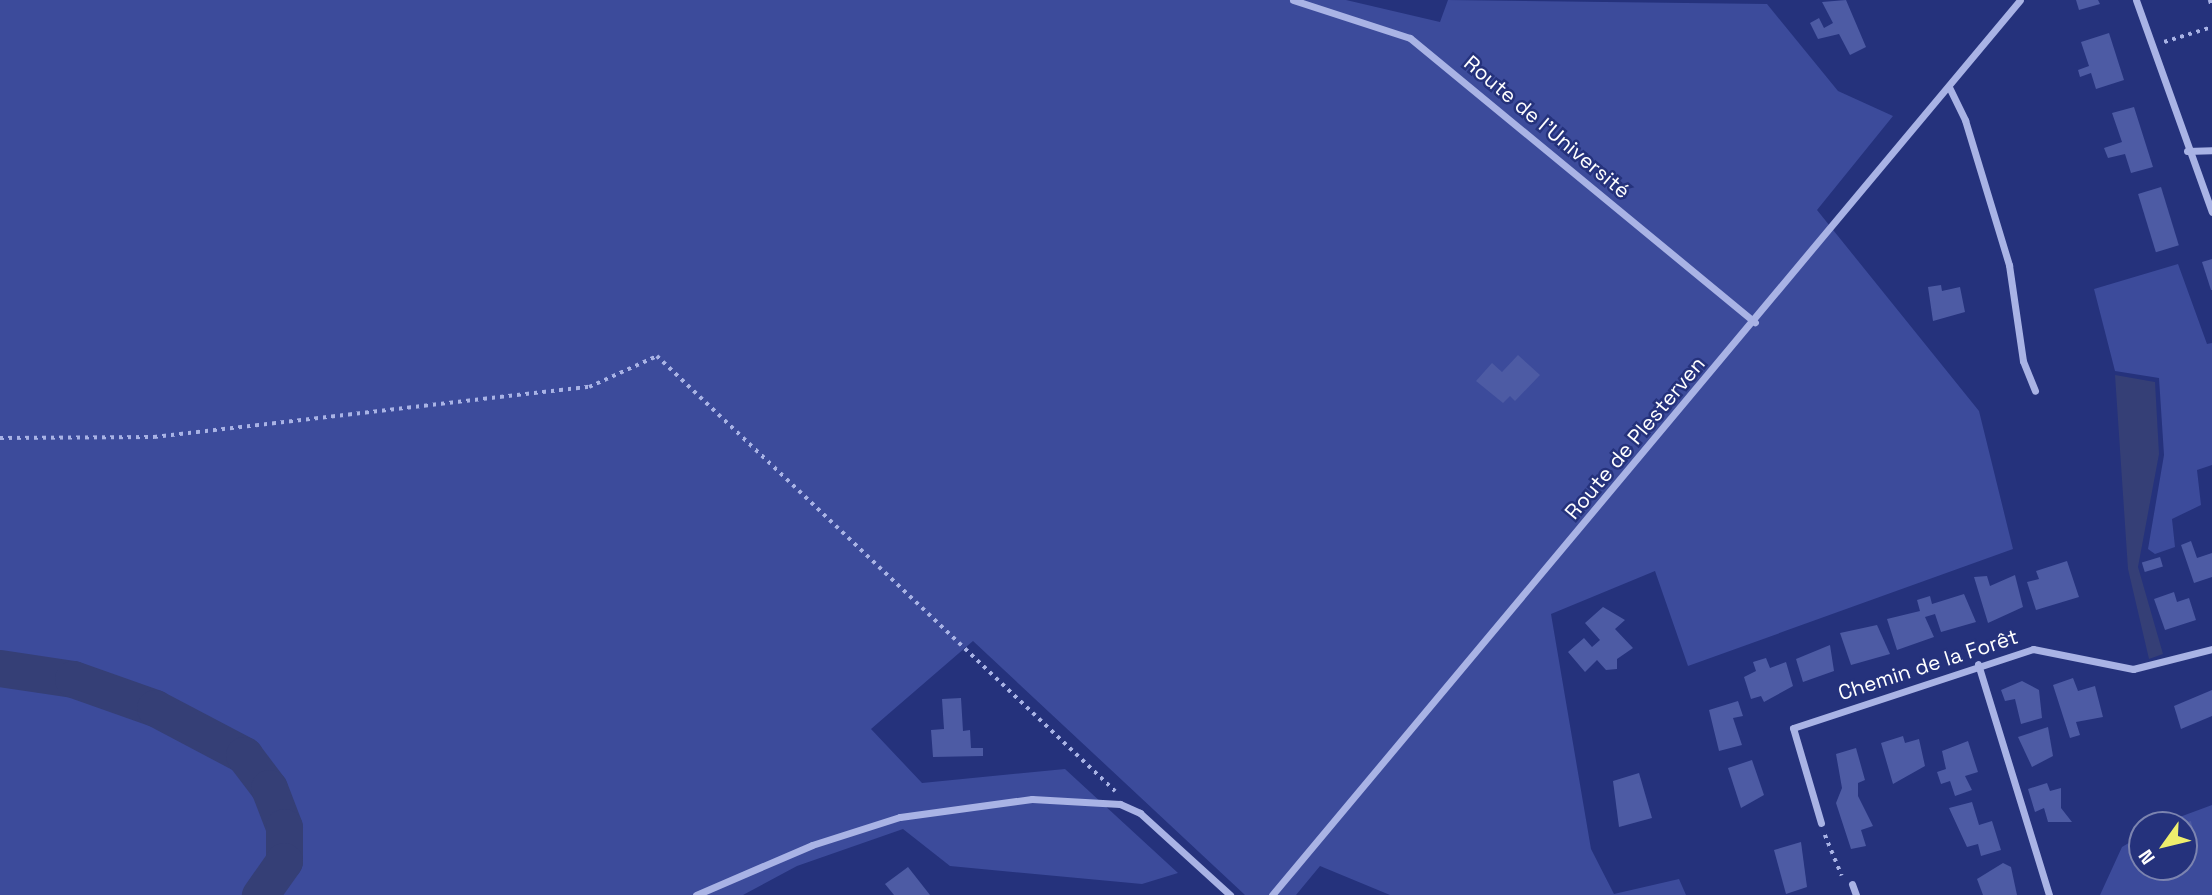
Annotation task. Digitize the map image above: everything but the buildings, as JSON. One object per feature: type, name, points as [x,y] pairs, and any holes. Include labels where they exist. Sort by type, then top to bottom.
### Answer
[{"type":"street","name":"Route de l'Université","points":[[1293,0],[1410,38],[1755,322]]},
{"type":"street","name":"Route de Plesterven","points":[[1272,895],[1755,322],[2020,0]]},
{"type":"street","points":[[2136,0],[2187,150],[2212,212]]},
{"type":"street","points":[[1949,87],[1965,120],[2009,265],[2023,361],[2035,391]]},
{"type":"street","points":[[2187,150],[2212,149]]},
{"type":"street","name":"Chemin de la Forêt","points":[[1821,823],[1793,728],[1978,664],[2033,649],[2133,669],[2212,649]]},
{"type":"street","points":[[1978,664],[2049,895]]},
{"type":"street","points":[[696,895],[812,845],[900,817],[1032,799],[1120,804],[1140,813],[1230,895]]},
{"type":"street","points":[[1852,884],[1856,895]]},
{"type":"path","points":[[2210,0],[2212,7]]},
{"type":"path","points":[[2151,46],[2212,27]]},
{"type":"path","points":[[0,438],[154,437],[589,387],[657,356],[1114,786],[1120,804]]},
{"type":"path","points":[[1821,823],[1837,872],[1852,884]]},
{"type":"shaded area","points":[[0,0],[1346,0],[1440,22],[1448,0],[1767,4],[1838,91],[1893,116],[1817,210],[1979,411],[2013,549],[1688,666],[1655,571],[1551,614],[1591,849],[1614,894],[1679,879],[1686,895],[1390,895],[1320,866],[1296,895],[1245,895],[973,641],[871,729],[922,783],[1065,769],[1178,873],[1142,884],[950,866],[903,829],[797,866],[743,895],[0,895]]},
{"type":"shaded area","points":[[2178,264],[2207,344],[2212,343],[2212,465],[2197,470],[2201,505],[2172,519],[2175,547],[2155,554],[2148,549],[2164,455],[2159,378],[2115,371],[2094,289]]},
{"type":"shaded area","points":[[2115,375],[2155,382],[2159,454],[2138,567],[2163,654],[2149,659],[2128,569]]},
{"type":"shaded area","points":[[2212,805],[2212,895],[2100,895],[2122,847],[2128,843],[2128,881],[2198,881],[2198,811],[2196,811]]},
{"type":"waterway","points":[[0,668],[73,679],[155,708],[244,755],[269,788],[284,827],[284,861],[260,895]]}]
